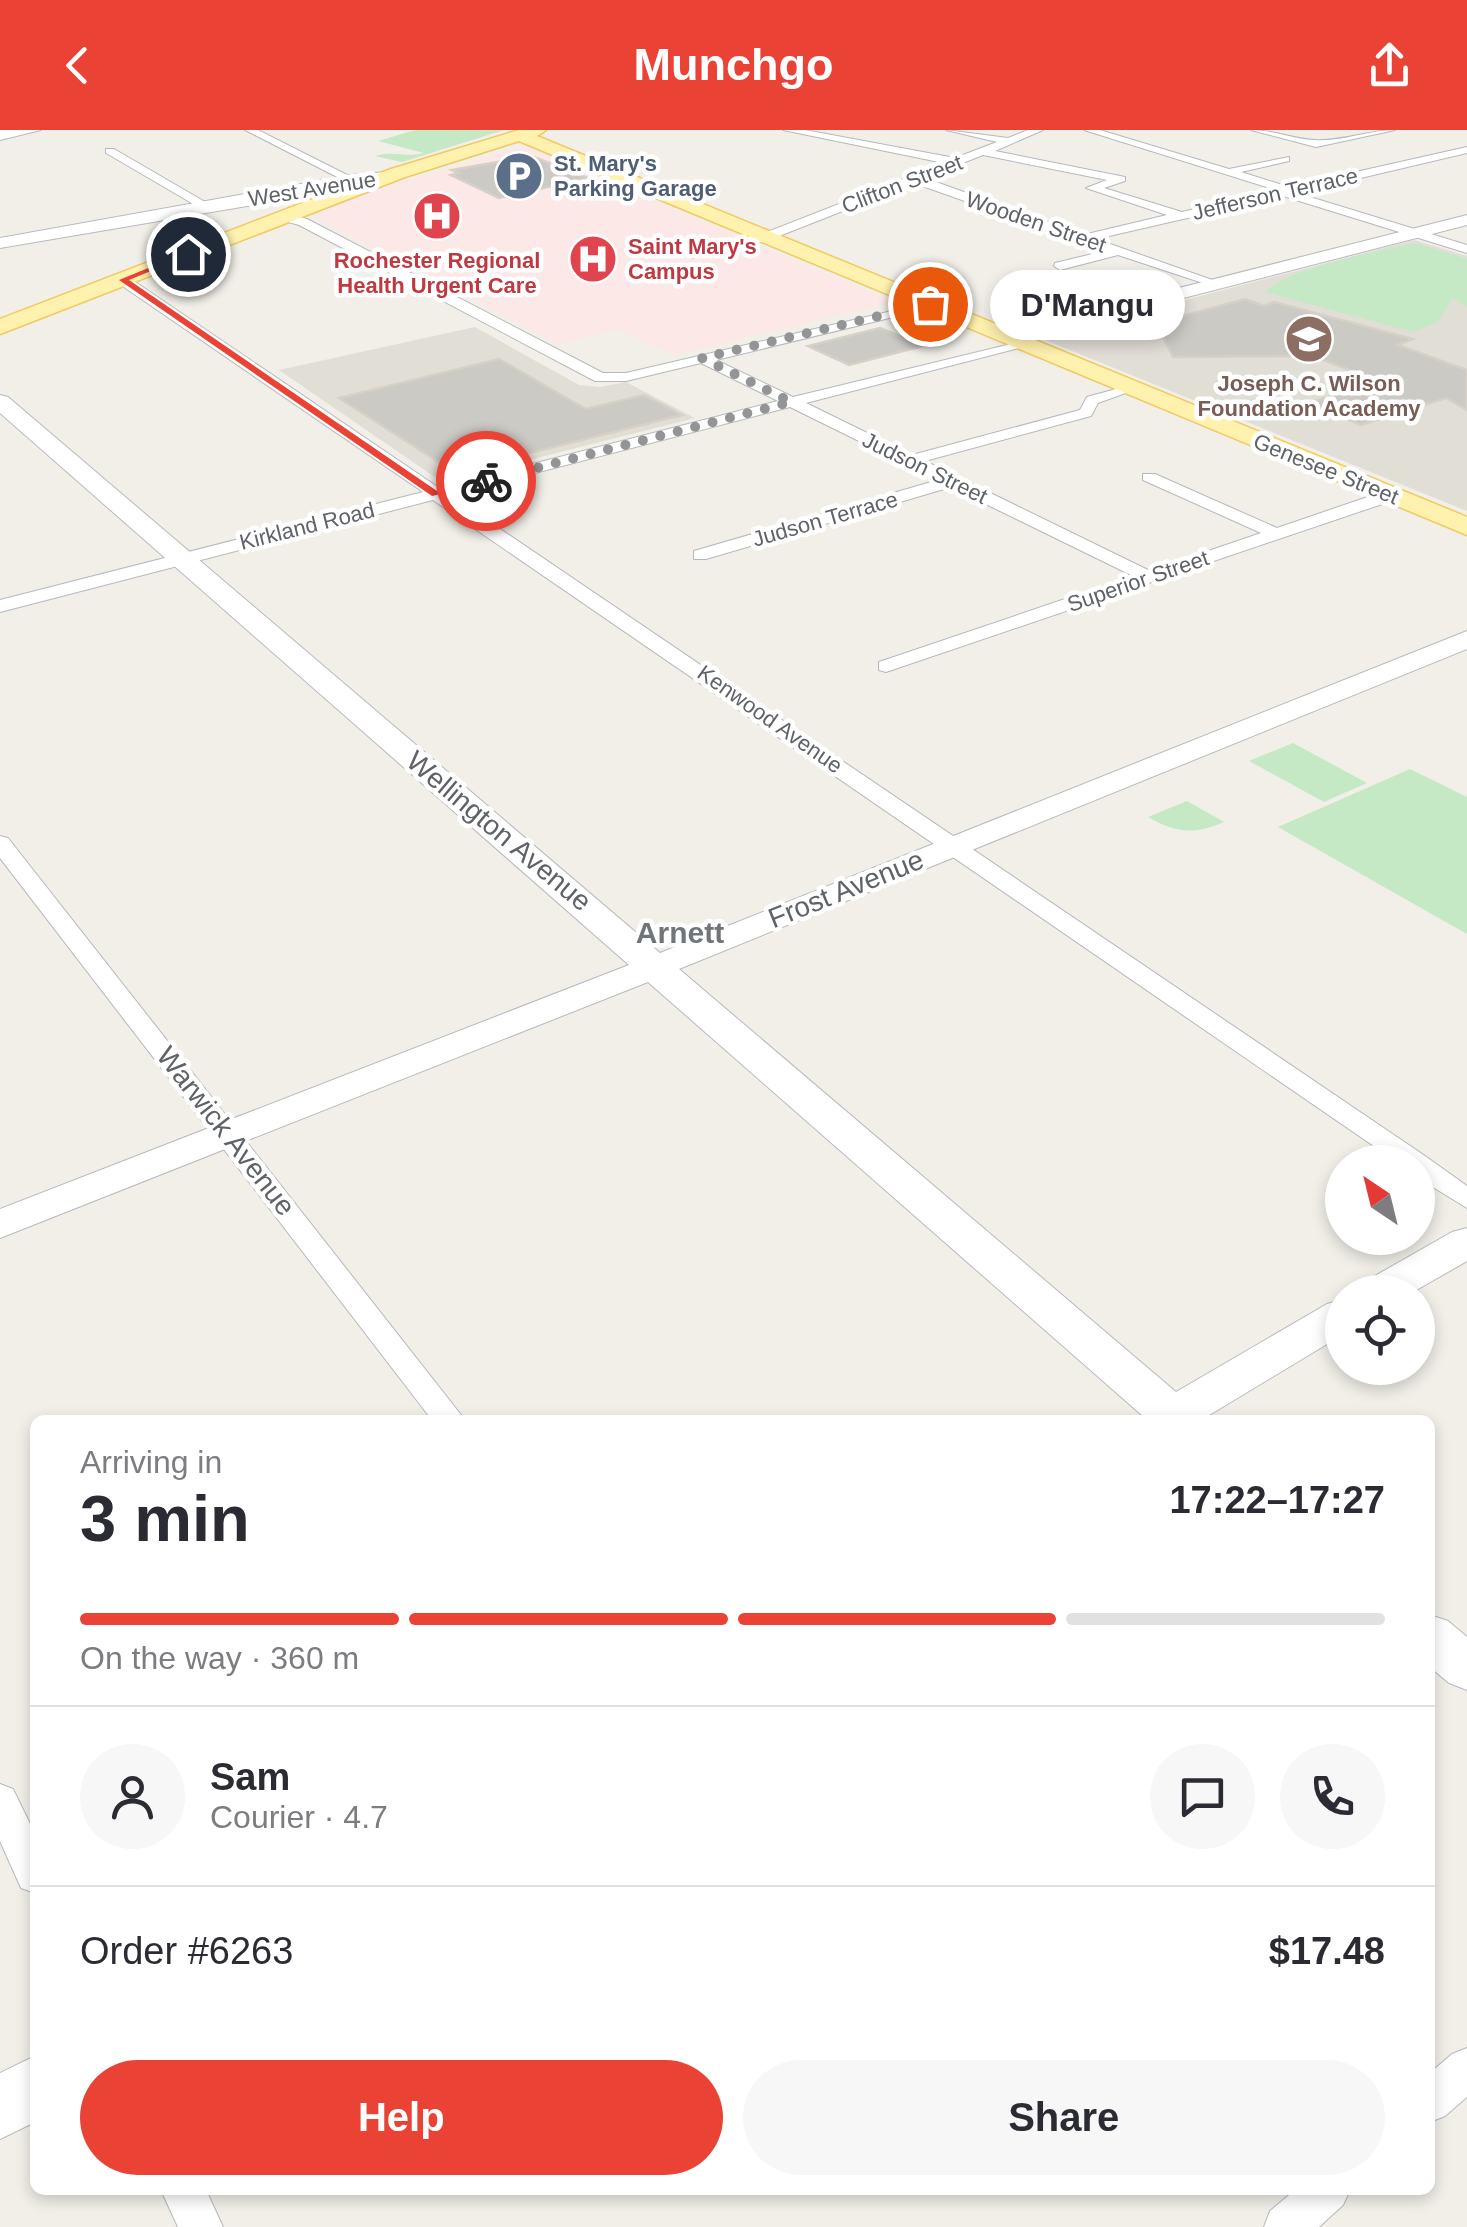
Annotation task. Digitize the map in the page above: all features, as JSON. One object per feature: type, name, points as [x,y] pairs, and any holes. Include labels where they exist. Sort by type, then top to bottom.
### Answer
[{"type":"main road","points":[[0,327],[388,177],[525,132]]},
{"type":"main road","name":"Genesee Street","points":[[525,132],[765,236],[1467,527]]},
{"type":"street","points":[[5,133],[33,130]]},
{"type":"street","points":[[250,130],[351,180]]},
{"type":"street","points":[[788,130],[958,162]]},
{"type":"street","points":[[951,130],[1009,141]]},
{"type":"street","name":"Clifton Street","points":[[696,255],[702,250],[765,236],[1038,130]]},
{"type":"street","points":[[1089,130],[1467,248]]},
{"type":"street","points":[[1256,130],[1316,144],[1390,130]]},
{"type":"street","name":"Jefferson Terrace","points":[[1084,238],[1467,150]]},
{"type":"street","points":[[110,151],[206,206]]},
{"type":"street","points":[[981,152],[1123,180],[1080,187]]},
{"type":"street","points":[[1228,172],[1285,159]]},
{"type":"street","points":[[1080,187],[1100,175]]},
{"type":"street","name":"West Avenue","points":[[0,242],[351,180],[388,177]]},
{"type":"street","name":"Wooden Street","points":[[915,179],[1213,285]]},
{"type":"street","points":[[1080,187],[1180,216]]},
{"type":"street","points":[[285,217],[303,222],[590,375],[606,379],[930,304]]},
{"type":"street","points":[[1015,340],[1467,220]]},
{"type":"street","points":[[1060,266],[1120,252]]},
{"type":"street","name":"Kenwood Avenue","points":[[123,280],[1389,1145]]},
{"type":"street","name":"Kirkland Road","points":[[0,606],[791,402],[1015,340]]},
{"type":"street","name":"Judson Street","points":[[702,358],[1149,577]]},
{"type":"street","points":[[909,461],[1086,413],[1092,400],[1129,387]]},
{"type":"street","name":"Wellington Avenue","points":[[0,402],[657,966],[1169,1415]]},
{"type":"street","points":[[1149,477],[1276,534]]},
{"type":"street","name":"Judson Terrace","points":[[700,555],[950,482]]},
{"type":"street","name":"Superior Street","points":[[886,666],[1391,495]]},
{"type":"street","name":"Frost Avenue","points":[[0,1224],[657,966],[1467,639]]},
{"type":"street","name":"Warwick Avenue","points":[[0,843],[445,1415]]},
{"type":"street","name":"Kenwood Avenue","points":[[1435,1177],[1467,1198]]},
{"type":"street","points":[[1410,1275],[1467,1242]]},
{"type":"street","points":[[1177,1415],[1325,1325]]},
{"type":"street","points":[[1435,1640],[1467,1668]]},
{"type":"street","points":[[0,1801],[30,1864]]},
{"type":"street","points":[[1435,2097],[1467,2069]]},
{"type":"street","points":[[0,2108],[30,2090]]},
{"type":"street","points":[[186,2195],[200,2227]]},
{"type":"street","points":[[1286,2227],[1322,2195]]},
{"type":"shaded area","name":"Saint Mary's Campus","points":[[521,147],[894,302],[673,355],[619,330],[556,344],[312,216],[377,189]]},
{"type":"shaded area","points":[[1414,240],[1467,256],[1467,511],[1040,338]]},
{"type":"shaded area","points":[[475,327],[579,385],[600,387],[626,382],[695,418],[442,482],[279,370]]},
{"type":"green space","points":[[415,130],[504,130],[402,162],[375,156],[424,153],[378,141]]},
{"type":"green space","points":[[1415,243],[1467,259],[1467,307],[1453,298],[1438,322],[1413,332],[1265,292],[1276,283],[1313,268]]},
{"type":"green space","points":[[1293,743],[1367,783],[1324,802],[1249,761]]},
{"type":"green space","points":[[1410,769],[1467,797],[1467,934],[1278,827]]},
{"type":"green space","points":[[1187,801],[1224,822],[1185,830],[1148,817]]},
{"type":"building","name":"St. Mary's Parking Garage","points":[[531,156],[588,178],[499,198],[451,175],[459,173],[452,170]]},
{"type":"building","points":[[1245,299],[1264,306],[1274,302],[1413,339],[1398,345],[1467,370],[1467,410],[1446,398],[1361,425],[1308,403],[1381,382],[1313,356],[1173,357],[1156,323]]},
{"type":"building","points":[[880,328],[923,346],[849,365],[808,346]]},
{"type":"building","points":[[499,359],[586,409],[644,395],[682,415],[454,472],[339,398]]},
{"type":"way so far","points":[[486,481],[791,402],[702,358],[930,304]]},
{"type":"place","name":"St. Mary's Parking Garage","points":[[519,176]]},
{"type":"place","name":"Rochester Regional Health Urgent Care","points":[[437,216]]},
{"type":"place","name":"Saint Mary's Campus","points":[[593,259]]},
{"type":"place","name":"D'Mangu","points":[[930,304]]},
{"type":"place","name":"Joseph C. Wilson Foundation Academy","points":[[1309,339]]},
{"type":"district","name":"Arnett","points":[[680,932]]},
{"type":"route","points":[[188,254],[123,280],[436,494],[486,481]]}]
